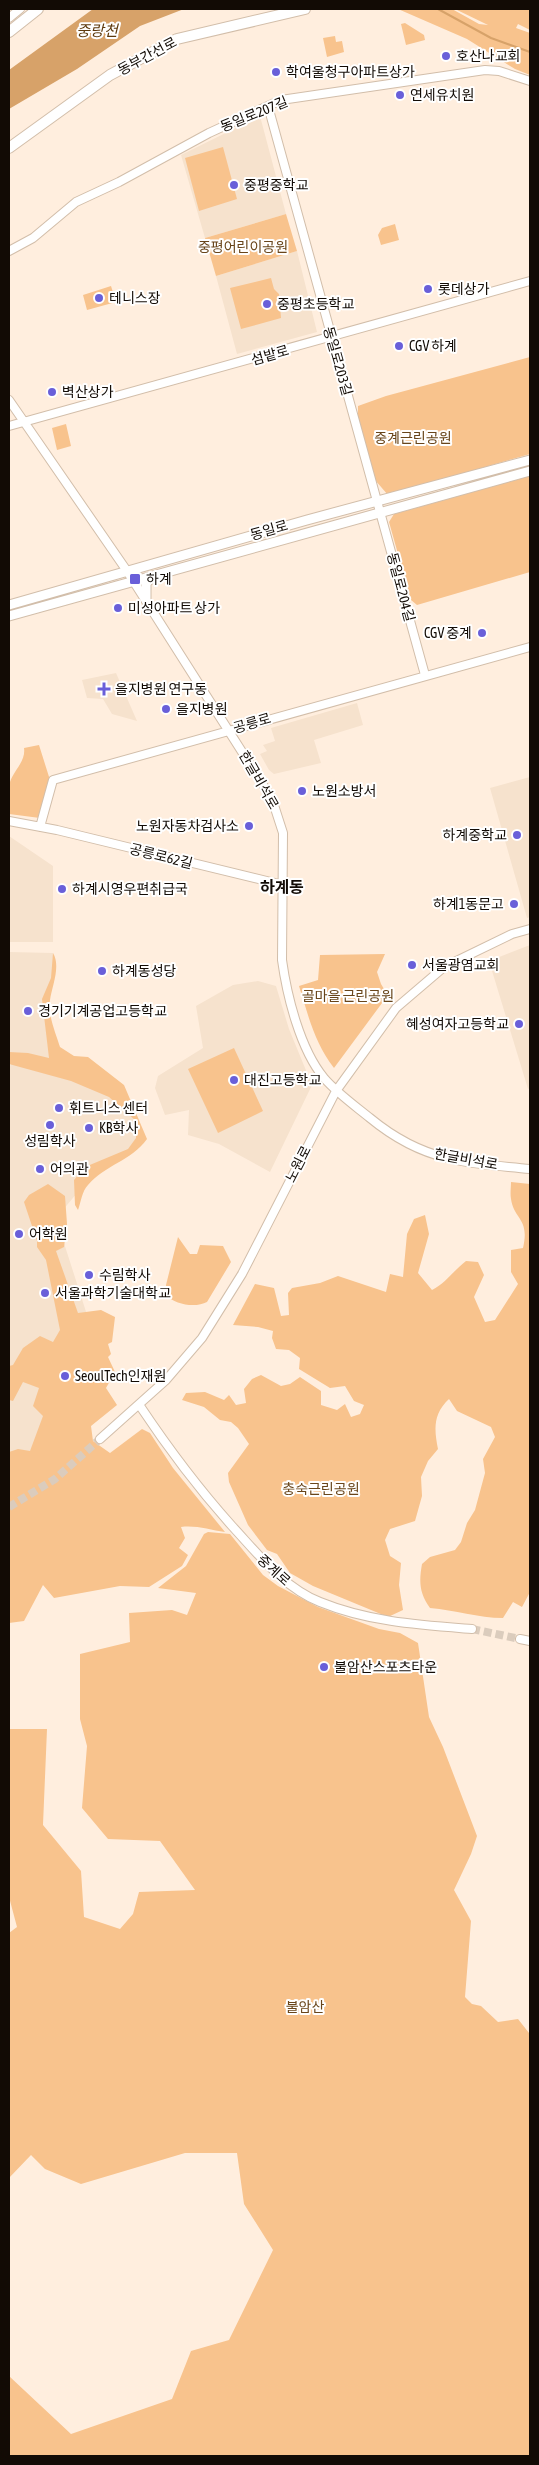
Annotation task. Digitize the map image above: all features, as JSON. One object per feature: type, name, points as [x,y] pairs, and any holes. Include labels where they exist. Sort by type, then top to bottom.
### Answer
[{"type":"highway","points":[[9,32],[38,9]]},
{"type":"highway","name":"동부간선로","points":[[11,147],[110,75],[177,38],[305,9]]},
{"type":"main road","name":"동일로","points":[[9,605],[378,500],[530,460]]},
{"type":"main road","name":"동일로","points":[[9,616],[157,573],[530,471]]},
{"type":"main road","points":[[146,600],[146,584],[148,579],[157,573]]},
{"type":"street","points":[[9,18],[20,9]]},
{"type":"street","name":"동일로207길","points":[[9,251],[32,238],[76,202],[119,182],[209,133],[281,100],[485,70],[498,71],[530,81]]},
{"type":"street","name":"동일로203길","points":[[268,106],[331,338],[378,500]]},
{"type":"street","name":"섬밭로","points":[[9,426],[331,338],[530,281]]},
{"type":"street","name":"한글비석로","points":[[9,400],[127,571],[265,786],[281,822],[282,960],[287,988],[297,1024],[310,1054],[323,1077],[336,1091],[382,1128],[421,1150],[463,1162],[530,1169]]},
{"type":"street","name":"동일로204길","points":[[378,500],[425,675]]},
{"type":"street","name":"공릉로","points":[[40,826],[52,780],[159,752],[229,730],[530,647]]},
{"type":"street","points":[[9,821],[40,826]]},
{"type":"street","name":"공릉로62길","points":[[40,826],[282,885]]},
{"type":"street","name":"노원로","points":[[100,1439],[140,1406],[166,1380],[202,1338],[242,1274],[336,1091],[396,1008],[444,967],[512,934],[530,929]]},
{"type":"street","name":"중계로","points":[[140,1406],[212,1506],[259,1558],[291,1586],[318,1602],[378,1620],[472,1629]]},
{"type":"street","points":[[520,1639],[530,1641]]},
{"type":"shaded area","name":"중평중학교","points":[[260,116],[286,214],[205,238],[181,155]]},
{"type":"shaded area","name":"중평초등학교","points":[[297,251],[317,332],[237,354],[216,276]]},
{"type":"shaded area","name":"을지병원 연구동","points":[[116,673],[137,721],[112,714],[103,699],[87,698],[82,680]]},
{"type":"shaded area","points":[[357,703],[363,725],[314,740],[321,763],[274,774],[269,770],[260,754],[267,751],[263,745],[275,741],[271,728]]},
{"type":"shaded area","name":"하계중학교","points":[[530,777],[530,917],[527,918],[490,788]]},
{"type":"shaded area","points":[[9,836],[53,866],[53,942],[9,942]]},
{"type":"shaded area","name":"혜성여자고등학교","points":[[530,945],[530,1088],[528,1089],[489,961]]},
{"type":"shaded area","name":"경기기계공업고등학교","points":[[9,952],[53,953],[54,966],[46,1003],[60,1070],[9,1055]]},
{"type":"shaded area","name":"대진고등학교","points":[[258,981],[276,986],[289,1029],[312,1085],[270,1172],[219,1144],[188,1135],[189,1110],[165,1115],[155,1088],[158,1076],[203,1048],[196,1006],[233,985]]},
{"type":"shaded area","name":"서울과학기술대학교","points":[[12,1061],[113,1086],[138,1117],[141,1135],[134,1150],[88,1180],[62,1211],[63,1240],[97,1346],[9,1494],[9,1069]]},
{"type":"green space","points":[[398,9],[452,9],[479,24],[488,25],[455,9],[530,9],[530,30],[518,24],[516,28],[530,33],[530,75],[515,69],[467,39]]},
{"type":"green space","points":[[405,23],[424,35],[425,40],[406,45],[401,24]]},
{"type":"green space","points":[[335,36],[336,42],[342,41],[344,52],[327,57],[323,38]]},
{"type":"green space","points":[[223,147],[237,199],[199,211],[185,158]]},
{"type":"green space","name":"중평어린이공원","points":[[286,214],[297,251],[216,276],[205,238]]},
{"type":"green space","points":[[395,224],[399,240],[381,245],[378,235],[382,228]]},
{"type":"green space","points":[[271,278],[274,289],[279,294],[281,318],[241,329],[230,288]]},
{"type":"green space","name":"테니스장","points":[[111,286],[116,302],[87,310],[83,295]]},
{"type":"green space","name":"중계근린공원","points":[[530,357],[530,454],[388,495],[375,480],[358,421],[358,406],[386,396]]},
{"type":"green space","points":[[66,424],[71,446],[57,450],[52,428]]},
{"type":"green space","points":[[530,476],[530,572],[417,605],[411,600],[389,522],[394,514]]},
{"type":"green space","points":[[39,745],[50,780],[40,818],[9,814],[9,786],[23,757],[24,748]]},
{"type":"green space","points":[[53,953],[56,970],[49,1005],[52,1024],[60,1047],[74,1056],[88,1057],[124,1085],[147,1139],[133,1153],[102,1172],[86,1187],[78,1210],[75,1205],[74,1180],[85,1167],[128,1149],[136,1138],[136,1121],[109,1097],[71,1081],[9,1064],[9,1052],[28,1053],[49,1058],[42,999],[51,978]]},
{"type":"green space","name":"골마을 근린공원","points":[[385,954],[377,972],[387,994],[385,999],[334,1068],[317,1039],[299,986],[318,980],[320,955]]},
{"type":"green space","points":[[234,1048],[263,1111],[218,1133],[188,1069]]},
{"type":"green space","name":"충숙근린공원","points":[[511,1182],[530,1184],[530,1592],[522,1607],[513,1602],[503,1618],[430,1608],[424,1597],[420,1581],[422,1564],[430,1557],[455,1550],[461,1542],[467,1523],[475,1510],[485,1473],[483,1459],[495,1437],[491,1427],[457,1411],[449,1399],[437,1416],[436,1435],[438,1449],[428,1461],[421,1477],[422,1496],[415,1521],[390,1529],[385,1540],[390,1556],[401,1563],[399,1585],[403,1610],[388,1617],[313,1586],[290,1573],[277,1554],[267,1550],[248,1525],[229,1482],[228,1473],[249,1444],[238,1428],[231,1422],[220,1420],[204,1407],[182,1400],[186,1393],[205,1392],[224,1400],[229,1395],[236,1405],[246,1403],[244,1389],[252,1379],[261,1375],[281,1386],[290,1384],[300,1377],[321,1391],[321,1405],[337,1410],[345,1404],[351,1417],[360,1414],[364,1405],[354,1401],[345,1386],[330,1388],[299,1369],[300,1358],[289,1350],[276,1349],[272,1338],[273,1331],[258,1327],[233,1325],[255,1284],[274,1288],[281,1316],[289,1315],[288,1293],[292,1288],[320,1283],[338,1276],[386,1292],[390,1274],[403,1277],[407,1234],[414,1219],[425,1215],[429,1234],[418,1273],[432,1290],[466,1261],[478,1262],[484,1275],[474,1297],[485,1322],[495,1320],[518,1284],[511,1272],[511,1250],[523,1248],[525,1238],[523,1225],[513,1206]]},
{"type":"green space","points":[[48,1184],[65,1196],[67,1224],[64,1247],[56,1251],[78,1313],[101,1310],[115,1317],[112,1342],[108,1344],[111,1354],[108,1357],[115,1372],[106,1388],[117,1405],[91,1426],[93,1441],[110,1453],[142,1429],[150,1433],[173,1468],[225,1532],[198,1527],[181,1527],[185,1538],[179,1548],[188,1555],[182,1566],[149,1587],[120,1586],[54,1598],[43,1585],[24,1621],[9,1623],[9,1452],[18,1449],[30,1451],[43,1416],[33,1406],[39,1388],[23,1382],[13,1401],[9,1400],[9,1366],[13,1365],[23,1348],[40,1336],[53,1342],[60,1330],[46,1260],[37,1247],[37,1241],[24,1202],[29,1195]]},
{"type":"green space","points":[[178,1237],[190,1254],[197,1254],[200,1245],[223,1246],[231,1262],[207,1302],[197,1305],[180,1303],[166,1295],[166,1285]]},
{"type":"green space","name":"불암산","points":[[208,1532],[230,1534],[263,1575],[278,1586],[318,1607],[379,1629],[400,1633],[418,1643],[429,1717],[443,1747],[477,1836],[471,1854],[454,1890],[471,1921],[465,1997],[472,2004],[481,2006],[498,2022],[518,2019],[529,2033],[530,2456],[9,2456],[9,2376],[71,2434],[172,2399],[191,2351],[229,2340],[273,2250],[244,2204],[237,2153],[185,2153],[81,2184],[45,2169],[31,2155],[9,2178],[9,1933],[17,1927],[9,1897],[9,1729],[47,1729],[43,1825],[81,1871],[84,1917],[120,1929],[133,1914],[139,1892],[195,1890],[160,1841],[108,1839],[82,1808],[87,1746],[80,1719],[80,1654],[130,1642],[129,1613],[172,1610],[187,1615],[196,1593],[158,1588],[186,1566],[204,1534]]},
{"type":"water","name":"중랑천","points":[[93,9],[184,9],[140,26],[77,69],[9,109],[9,70]]},
{"type":"waterway","points":[[438,9],[491,38],[530,52]]},
{"type":"tunnel","points":[[9,1507],[55,1479],[100,1439]]},
{"type":"tunnel","points":[[472,1629],[520,1639]]},
{"type":"place","name":"호산나교회","points":[[446,56]]},
{"type":"place","name":"학여울청구아파트상가","points":[[276,72]]},
{"type":"place","name":"연세유치원","points":[[400,95]]},
{"type":"place","name":"중평중학교","points":[[234,185]]},
{"type":"place","name":"롯데상가","points":[[428,289]]},
{"type":"place","name":"테니스장","points":[[99,298]]},
{"type":"place","name":"중평초등학교","points":[[267,304]]},
{"type":"place","name":"CGV 하계","points":[[399,346]]},
{"type":"place","name":"벽산상가","points":[[52,392]]},
{"type":"place","name":"하계","points":[[135,579]]},
{"type":"place","name":"미성아파트 상가","points":[[118,608]]},
{"type":"place","name":"CGV 중계","points":[[482,633]]},
{"type":"place","name":"을지병원 연구동","points":[[104,689]]},
{"type":"place","name":"을지병원","points":[[166,709]]},
{"type":"place","name":"노원소방서","points":[[302,791]]},
{"type":"place","name":"노원자동차검사소","points":[[249,826]]},
{"type":"place","name":"하계중학교","points":[[517,835]]},
{"type":"place","name":"하계시영우편취급국","points":[[62,889]]},
{"type":"place","name":"하계1동문고","points":[[514,904]]},
{"type":"place","name":"서울광염교회","points":[[412,965]]},
{"type":"place","name":"하계동성당","points":[[102,971]]},
{"type":"place","name":"경기기계공업고등학교","points":[[28,1011]]},
{"type":"place","name":"혜성여자고등학교","points":[[519,1024]]},
{"type":"place","name":"대진고등학교","points":[[234,1080]]},
{"type":"place","name":"휘트니스 센터","points":[[59,1108]]},
{"type":"place","name":"성림학사","points":[[50,1125]]},
{"type":"place","name":"KB학사","points":[[89,1128]]},
{"type":"place","name":"어의관","points":[[40,1169]]},
{"type":"place","name":"어학원","points":[[19,1234]]},
{"type":"place","name":"수림학사","points":[[89,1275]]},
{"type":"place","name":"서울과학기술대학교","points":[[45,1293]]},
{"type":"place","name":"SeoulTech인재원","points":[[65,1376]]},
{"type":"place","name":"불암산스포츠타운","points":[[324,1667]]},
{"type":"district","name":"하계동","points":[[282,887]]}]
